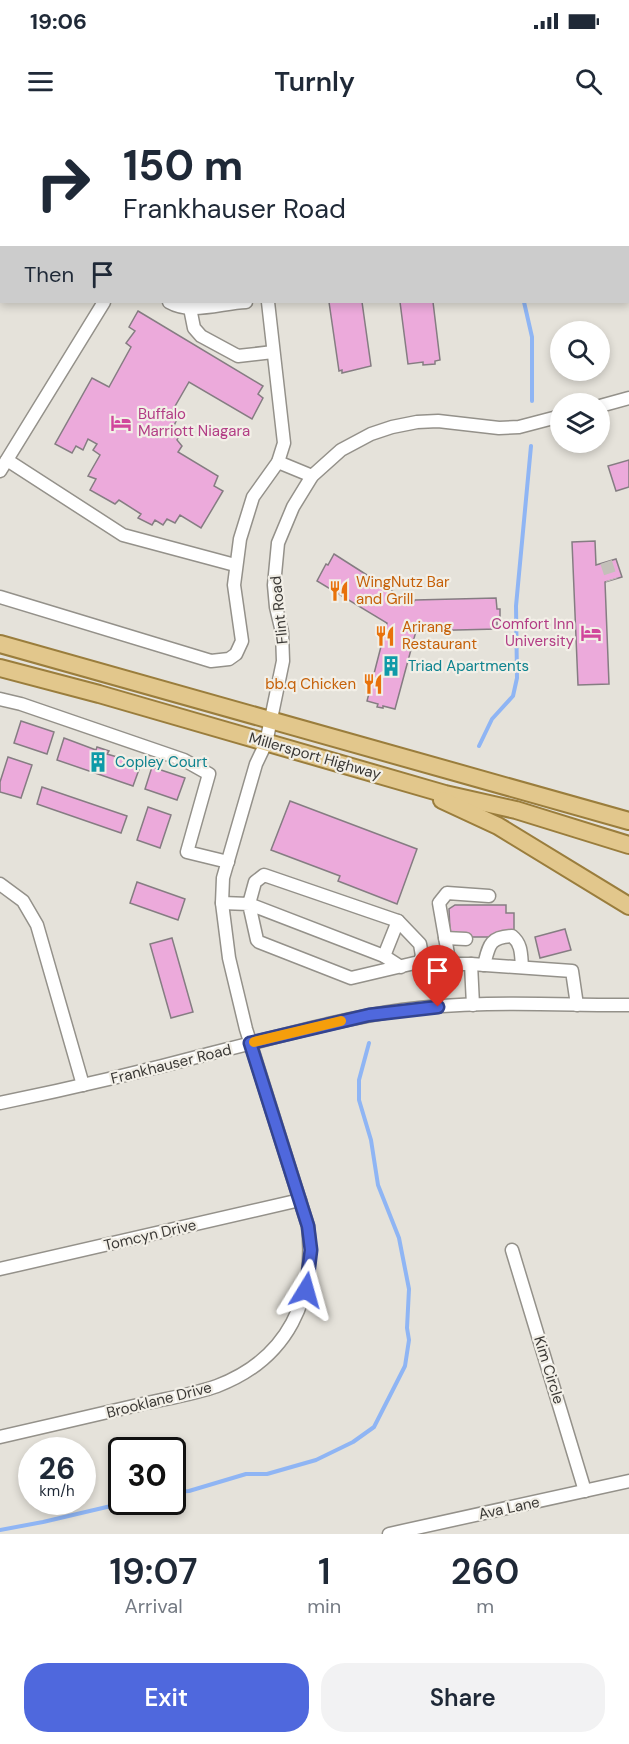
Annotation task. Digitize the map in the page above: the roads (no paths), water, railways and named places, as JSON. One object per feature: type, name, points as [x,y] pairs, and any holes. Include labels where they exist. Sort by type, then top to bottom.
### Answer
[{"type":"main road","name":"Millersport Highway","points":[[0,644],[629,821]]},
{"type":"main road","name":"Millersport Highway","points":[[1,672],[99,694],[445,794],[516,810],[629,845]]},
{"type":"main road","points":[[409,783],[498,826],[629,906]]},
{"type":"street","points":[[103,303],[3,465],[123,535],[235,565]]},
{"type":"street","points":[[171,303],[179,308],[237,303]]},
{"type":"street","points":[[0,597],[211,661],[229,659],[236,654],[242,641],[235,596],[235,565],[240,539],[253,496],[278,462],[284,443],[268,303]]},
{"type":"street","points":[[190,308],[194,328],[201,336],[238,356],[273,352]]},
{"type":"street","points":[[610,403],[629,398]]},
{"type":"street","name":"Flint Road","points":[[250,1043],[229,958],[222,903],[223,878],[256,764],[266,743],[271,722],[283,653],[274,585],[276,551],[292,507],[312,476],[331,458],[371,434],[405,423],[438,422],[499,428],[519,427],[550,419]]},
{"type":"street","points":[[278,462],[312,476]]},
{"type":"street","points":[[0,699],[21,704],[184,760],[209,774],[187,852],[228,862]]},
{"type":"street","points":[[264,875],[398,921],[420,944],[422,956],[419,962],[351,978],[259,942],[249,904],[255,882],[264,875]]},
{"type":"street","points":[[0,884],[23,901],[37,925],[83,1085]]},
{"type":"street","points":[[489,896],[447,893],[439,903],[448,960],[456,964],[572,971],[577,1005]]},
{"type":"street","points":[[222,903],[249,904],[384,956],[401,967]]},
{"type":"street","points":[[384,956],[398,921]]},
{"type":"street","points":[[474,1005],[478,964],[496,939],[512,936],[517,940],[522,967]]},
{"type":"street","points":[[445,938],[466,939]]},
{"type":"street","name":"Frankhauser Road","points":[[0,1103],[378,1014],[419,1008],[474,1005],[629,1005]]},
{"type":"street","name":"Brooklane Drive","points":[[0,1437],[215,1387],[250,1369],[266,1357],[285,1334],[306,1290],[311,1250],[308,1226],[250,1043]]},
{"type":"street","name":"Tomcyn Drive","points":[[0,1269],[300,1200]]},
{"type":"street","name":"Kim Circle","points":[[512,1250],[585,1491]]},
{"type":"street","name":"Ava Lane","points":[[389,1534],[629,1481]]},
{"type":"waterway","points":[[524,303],[532,337],[532,401]]},
{"type":"waterway","points":[[479,746],[492,719],[513,696],[517,678],[516,606],[531,446]]},
{"type":"waterway","points":[[186,1491],[246,1474],[267,1474],[316,1460],[353,1442],[374,1427],[405,1366],[409,1340],[407,1328],[409,1289],[399,1238],[378,1185],[371,1140],[359,1100],[359,1080],[369,1043]]},
{"type":"waterway","points":[[0,1530],[108,1507]]},
{"type":"tunnel","points":[[606,562],[612,580]]},
{"type":"place","name":"Buffalo Marriott Niagara","points":[[121,423]]},
{"type":"place","name":"WingNutz Bar and Grill","points":[[339,591]]},
{"type":"place","name":"Comfort Inn University","points":[[591,633]]},
{"type":"place","name":"Arirang Restaurant","points":[[385,636]]},
{"type":"place","name":"Triad Apartments","points":[[391,666]]},
{"type":"place","name":"bb.q Chicken","points":[[373,684]]},
{"type":"place","name":"Copley Court","points":[[98,762]]}]
